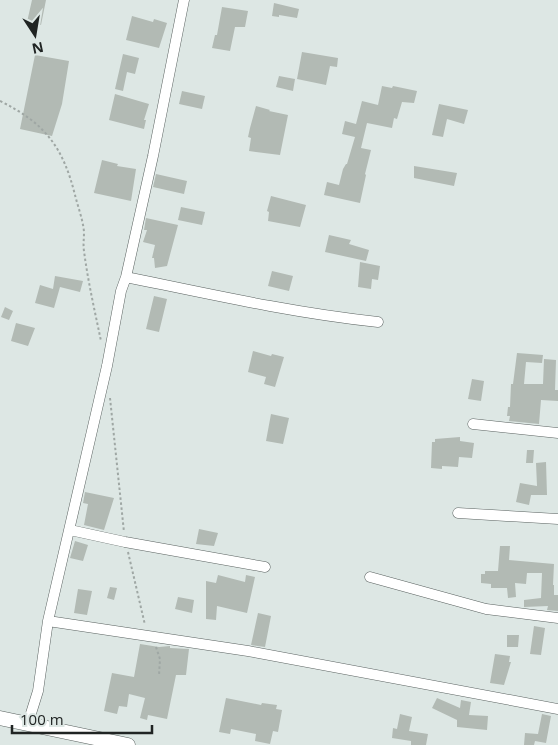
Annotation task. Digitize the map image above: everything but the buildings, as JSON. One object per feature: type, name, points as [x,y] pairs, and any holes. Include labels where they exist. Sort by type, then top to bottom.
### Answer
[{"type":"street","points":[[28,723],[38,691],[48,621],[153,156],[184,0]]},
{"type":"street","points":[[126,277],[336,318],[378,322]]},
{"type":"street","points":[[473,424],[558,433]]},
{"type":"street","points":[[458,513],[558,519]]},
{"type":"street","points":[[70,530],[125,542],[265,567]]},
{"type":"street","points":[[370,577],[486,609],[558,618]]},
{"type":"street","points":[[48,621],[248,651],[558,709]]},
{"type":"street","points":[[0,718],[128,745]]},
{"type":"path","points":[[0,101],[24,114],[42,130],[58,147],[70,175],[84,232],[85,257],[102,346]]},
{"type":"path","points":[[110,395],[125,542],[148,636],[156,647],[160,659],[159,675]]}]
